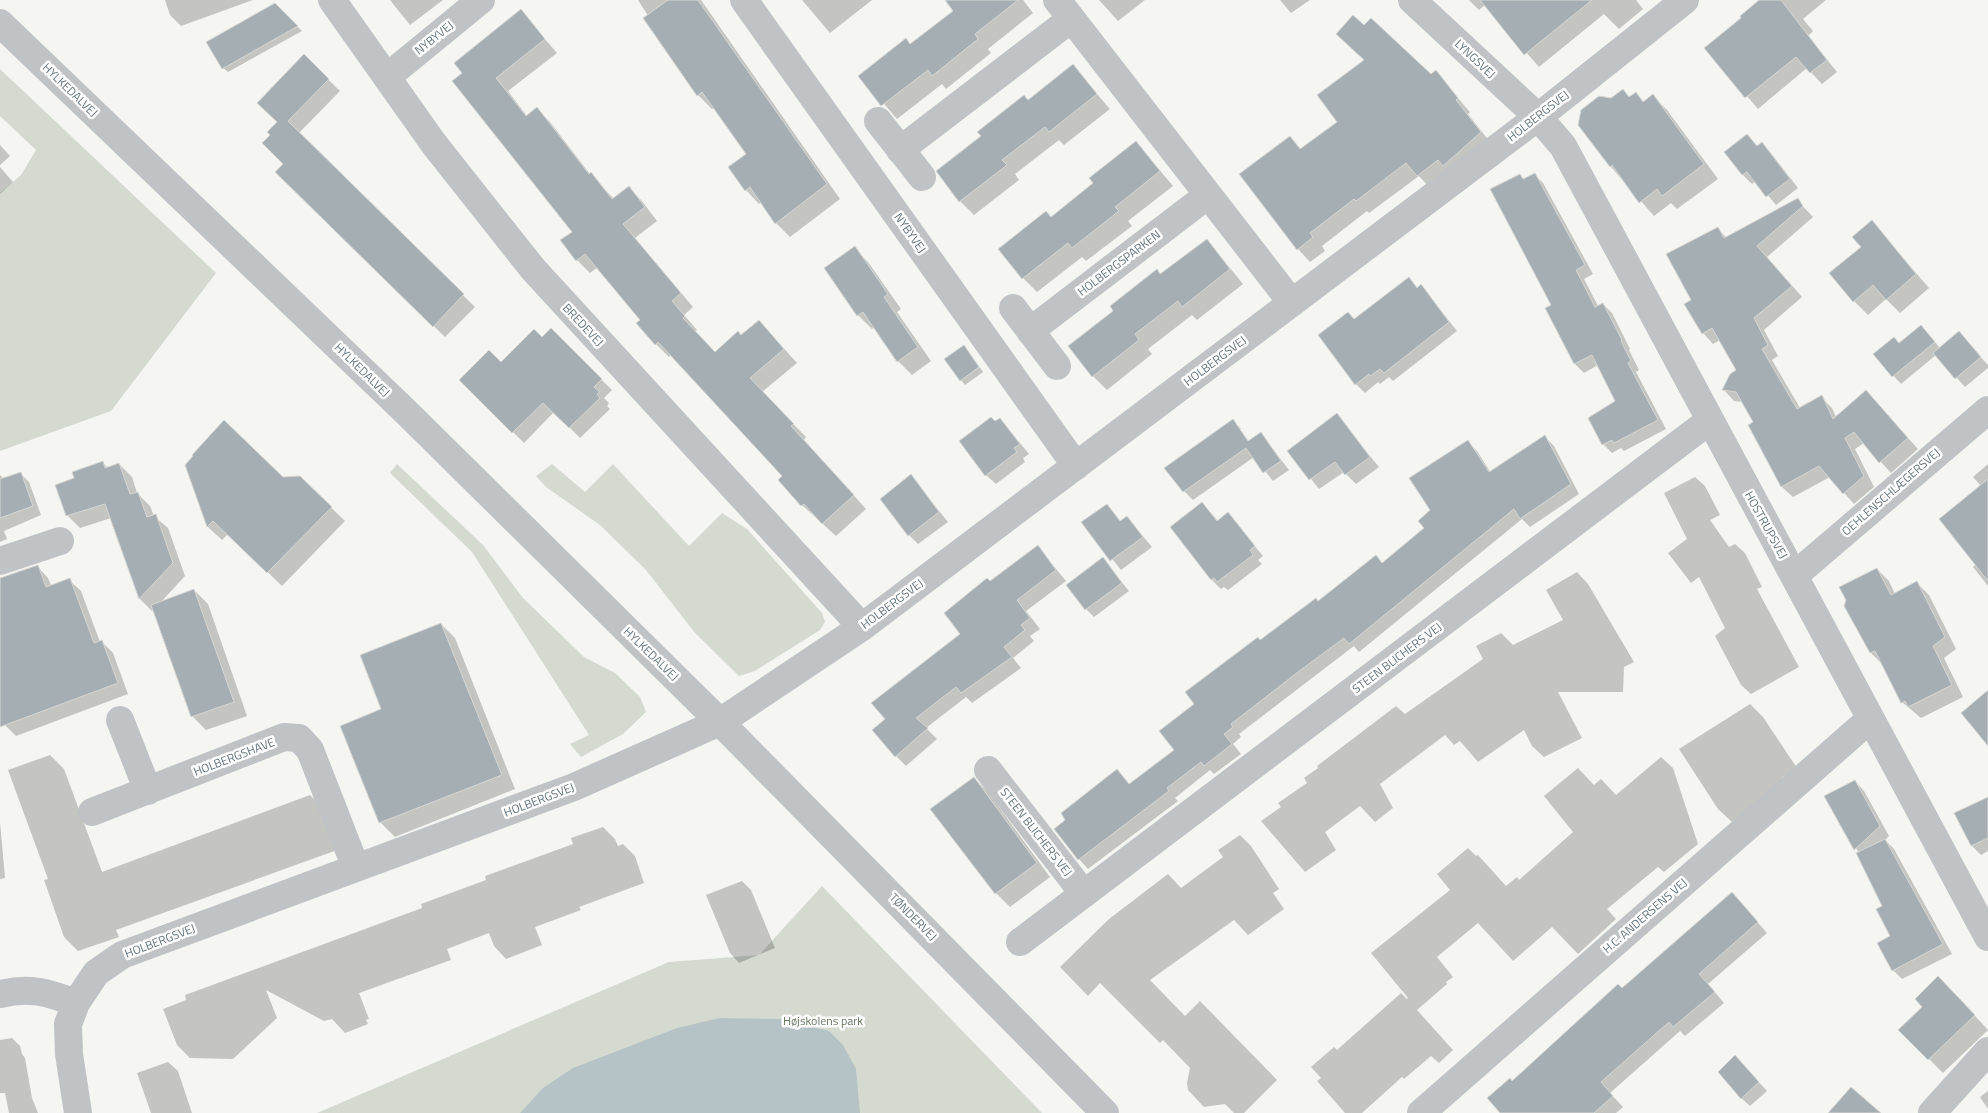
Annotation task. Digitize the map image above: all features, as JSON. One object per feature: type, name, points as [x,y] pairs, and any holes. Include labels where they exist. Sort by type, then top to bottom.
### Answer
[{"type":"street","name":"BREDEVEJ","points":[[332,0],[434,144],[533,270],[862,627]]},
{"type":"street","name":"NYBYVEJ","points":[[387,77],[481,0]]},
{"type":"street","name":"NYBYVEJ","points":[[744,0],[1076,466]]},
{"type":"street","name":"LYNGSVEJ","points":[[1412,0],[1538,117]]},
{"type":"street","name":"HOLBERGSVEJ","points":[[78,1113],[69,1054],[68,1024],[76,1003],[96,973],[122,956],[574,787],[720,722],[862,627],[1538,117],[1685,0]]},
{"type":"street","points":[[900,150],[1064,9],[1292,304]]},
{"type":"street","name":"HYLKEDALVEJ","points":[[0,23],[406,412],[720,722]]},
{"type":"street","name":"HOSTRUPSVEJ","points":[[1538,117],[1563,146],[1709,421],[1794,575],[1869,720],[1988,937]]},
{"type":"street","points":[[878,121],[922,177]]},
{"type":"street","name":"HOLBERGSPARKEN","points":[[1030,331],[1208,195]]},
{"type":"street","points":[[1013,308],[1057,366]]},
{"type":"street","name":"OEHLENSCHLÆGERSVEJ","points":[[1794,575],[1988,410]]},
{"type":"street","name":"STEEN BLICHERS VEJ","points":[[1020,942],[1709,421]]},
{"type":"street","points":[[0,561],[60,541]]},
{"type":"street","points":[[120,720],[148,791]]},
{"type":"street","name":"H.C. ANDERSENS VEJ","points":[[1421,1113],[1869,720]]},
{"type":"street","name":"TØNDERVEJ","points":[[720,722],[1105,1113]]},
{"type":"street","name":"HOLBERGSHAVE","points":[[92,812],[284,737],[299,738],[310,750],[356,868]]},
{"type":"street","name":"STEEN BLICHERS VEJ","points":[[988,770],[1084,894]]},
{"type":"street","points":[[0,994],[21,989],[49,993],[76,1003]]},
{"type":"street","points":[[1932,1113],[1988,1051]]},
{"type":"green space","points":[[0,69],[216,273],[111,411],[0,451],[0,193],[21,175],[36,150],[0,116]]},
{"type":"green space","points":[[397,464],[483,545],[523,598],[584,657],[615,673],[640,697],[646,712],[623,734],[581,757],[570,744],[589,735],[472,552],[390,473]]},
{"type":"green space","points":[[552,464],[585,492],[613,464],[689,546],[722,513],[747,529],[822,613],[825,622],[820,630],[755,671],[739,676],[695,633],[646,570],[600,525],[546,487],[536,476]]},
{"type":"green space","name":"Højskolens park","points":[[822,886],[1042,1113],[317,1113],[669,962],[759,955]]},
{"type":"shaded area","points":[[720,1018],[780,1019],[829,1031],[843,1045],[856,1069],[860,1113],[520,1113],[543,1088],[573,1068],[677,1028]]},
{"type":"building","points":[[668,0],[698,0],[827,184],[775,224],[750,187],[745,191],[728,167],[746,154],[702,92],[697,96],[643,18]]},
{"type":"building","points":[[945,0],[1018,0],[975,34],[978,39],[932,76],[928,70],[881,106],[858,76],[906,38],[910,44],[953,11]]},
{"type":"building","points":[[1480,0],[1592,0],[1524,55]]},
{"type":"building","points":[[1759,0],[1781,0],[1827,60],[1810,73],[1796,57],[1745,98],[1704,48],[1741,18],[1740,16]]},
{"type":"building","points":[[275,3],[298,26],[222,69],[206,42]]},
{"type":"building","points":[[521,9],[545,39],[496,78],[526,116],[537,107],[589,174],[591,172],[612,199],[629,186],[645,207],[623,224],[681,293],[672,301],[685,316],[683,318],[715,352],[738,331],[741,335],[759,320],[784,349],[750,378],[794,424],[791,426],[854,495],[822,524],[804,504],[801,506],[778,480],[782,476],[658,342],[655,345],[636,323],[640,320],[585,254],[576,261],[560,240],[572,232],[452,81],[462,73],[454,63]]},
{"type":"building","points":[[1353,15],[1364,25],[1371,18],[1431,74],[1436,70],[1481,132],[1443,166],[1438,160],[1417,176],[1406,163],[1356,201],[1354,199],[1310,233],[1313,237],[1297,250],[1239,174],[1290,136],[1300,149],[1337,122],[1317,95],[1364,60],[1336,34]]},
{"type":"building","points":[[304,54],[329,79],[288,121],[464,294],[433,327],[275,172],[283,164],[262,143],[270,135],[267,132],[277,122],[257,103]]},
{"type":"building","points":[[1073,64],[1097,94],[1049,132],[1045,127],[1002,160],[1007,165],[959,202],[936,171],[981,136],[977,132],[1024,95],[1028,100]]},
{"type":"building","points":[[1623,89],[1629,97],[1636,92],[1643,102],[1653,94],[1704,164],[1662,196],[1657,189],[1639,203],[1612,165],[1610,167],[1578,125],[1581,110],[1599,96],[1611,98]]},
{"type":"building","points":[[1747,134],[1757,146],[1762,142],[1790,179],[1766,197],[1747,172],[1742,175],[1724,152]]},
{"type":"building","points":[[1136,141],[1160,171],[1115,207],[1119,211],[1072,248],[1068,243],[1022,279],[998,249],[1046,211],[1051,217],[1093,183],[1089,178]]},
{"type":"building","points":[[1535,173],[1585,265],[1576,270],[1595,307],[1603,303],[1631,361],[1628,363],[1658,420],[1614,443],[1612,440],[1602,445],[1588,418],[1615,401],[1592,355],[1574,364],[1545,308],[1551,305],[1490,189],[1520,174],[1523,179]]},
{"type":"building","points":[[1798,198],[1803,206],[1757,246],[1792,286],[1754,318],[1768,345],[1762,349],[1797,409],[1822,395],[1833,419],[1866,390],[1908,438],[1879,463],[1854,432],[1845,438],[1864,476],[1843,494],[1819,466],[1781,487],[1748,425],[1753,422],[1736,392],[1722,390],[1730,374],[1736,370],[1712,328],[1702,334],[1684,304],[1691,300],[1666,254],[1718,227],[1724,238]]},
{"type":"building","points":[[1872,220],[1916,274],[1886,300],[1873,285],[1853,302],[1829,273],[1861,247],[1852,237]]},
{"type":"building","points":[[1207,239],[1230,269],[1182,307],[1178,301],[1135,334],[1139,340],[1092,377],[1068,346],[1113,311],[1110,306],[1157,269],[1160,274]]},
{"type":"building","points":[[855,246],[888,294],[884,297],[918,347],[897,362],[863,312],[857,316],[824,268]]},
{"type":"building","points":[[1409,277],[1417,288],[1421,284],[1449,322],[1384,373],[1380,369],[1370,376],[1369,374],[1355,385],[1318,335],[1348,312],[1354,319]]},
{"type":"building","points":[[1921,325],[1935,342],[1892,377],[1873,354],[1894,337],[1899,343]]},
{"type":"building","points":[[551,328],[602,379],[594,387],[600,392],[597,394],[600,398],[569,428],[543,403],[512,433],[459,380],[489,350],[501,362],[534,329],[542,337]]},
{"type":"building","points":[[1959,331],[1981,357],[1955,379],[1933,353]]},
{"type":"building","points":[[964,345],[979,367],[960,381],[944,359]]},
{"type":"building","points":[[1337,413],[1370,457],[1345,475],[1335,462],[1309,480],[1287,451]]},
{"type":"building","points":[[991,417],[995,421],[1000,418],[1020,444],[1014,448],[1017,452],[985,476],[959,441]]},
{"type":"building","points":[[1233,419],[1248,441],[1261,432],[1281,461],[1263,473],[1246,448],[1183,492],[1164,468]]},
{"type":"building","points":[[224,420],[283,477],[300,476],[332,507],[267,573],[213,521],[207,527],[185,465]]},
{"type":"building","points":[[1545,435],[1571,484],[1520,519],[1514,509],[1349,644],[1344,638],[1298,672],[1231,724],[1233,727],[1224,734],[1232,744],[1204,766],[1201,762],[1167,788],[1169,791],[1078,860],[1054,829],[1065,820],[1061,813],[1117,769],[1129,784],[1174,750],[1159,731],[1194,704],[1185,692],[1258,637],[1260,640],[1316,598],[1318,601],[1376,555],[1382,563],[1424,528],[1418,521],[1430,510],[1409,478],[1468,440],[1489,472]]},
{"type":"building","points":[[103,461],[105,468],[119,463],[130,494],[138,492],[147,517],[156,514],[173,563],[139,599],[105,504],[66,516],[55,485],[74,478],[72,472]]},
{"type":"building","points":[[21,472],[33,506],[0,518],[0,479]]},
{"type":"building","points":[[911,474],[939,512],[908,536],[880,499]]},
{"type":"building","points":[[1988,479],[1988,581],[1939,519]]},
{"type":"building","points":[[1202,502],[1217,521],[1228,512],[1255,546],[1250,550],[1253,555],[1217,582],[1214,578],[1211,580],[1170,527]]},
{"type":"building","points":[[1107,504],[1120,521],[1127,516],[1143,537],[1110,561],[1081,522]]},
{"type":"building","points":[[1038,545],[1056,570],[1017,600],[1030,618],[1021,625],[1025,630],[1004,647],[1012,657],[961,693],[956,687],[916,718],[928,728],[895,757],[872,730],[885,719],[871,703],[960,634],[944,613],[987,578],[990,581]]},
{"type":"building","points":[[1103,557],[1122,583],[1085,610],[1066,585]]},
{"type":"building","points":[[38,565],[46,587],[70,578],[94,643],[102,640],[118,683],[0,727],[0,578]]},
{"type":"building","points":[[1877,568],[1891,595],[1917,581],[1945,637],[1933,646],[1952,685],[1908,707],[1905,701],[1901,703],[1875,651],[1870,653],[1844,606],[1846,600],[1839,587]]},
{"type":"building","points":[[194,589],[234,702],[191,717],[151,605]]},
{"type":"building","points":[[441,623],[502,775],[379,823],[340,726],[381,709],[360,655]]},
{"type":"building","points":[[1988,690],[1988,746],[1961,713]]},
{"type":"building","points":[[974,777],[1037,863],[995,894],[930,809]]},
{"type":"building","points":[[1855,780],[1880,826],[1854,850],[1824,796]]},
{"type":"building","points":[[1988,797],[1988,838],[1971,846],[1954,813]]},
{"type":"building","points":[[1885,839],[1943,944],[1892,971],[1877,943],[1890,936],[1876,909],[1882,906],[1856,853]]},
{"type":"building","points":[[1732,892],[1758,922],[1699,974],[1715,992],[1673,1027],[1669,1022],[1601,1082],[1613,1096],[1594,1113],[1500,1113],[1487,1098],[1510,1078],[1512,1081],[1618,984],[1622,988]]},
{"type":"building","points":[[1938,976],[1975,1015],[1928,1060],[1898,1030],[1922,1007],[1915,999]]},
{"type":"building","points":[[1735,1055],[1759,1082],[1741,1099],[1718,1072]]},
{"type":"building","points":[[1851,1087],[1881,1113],[1828,1113]]}]
